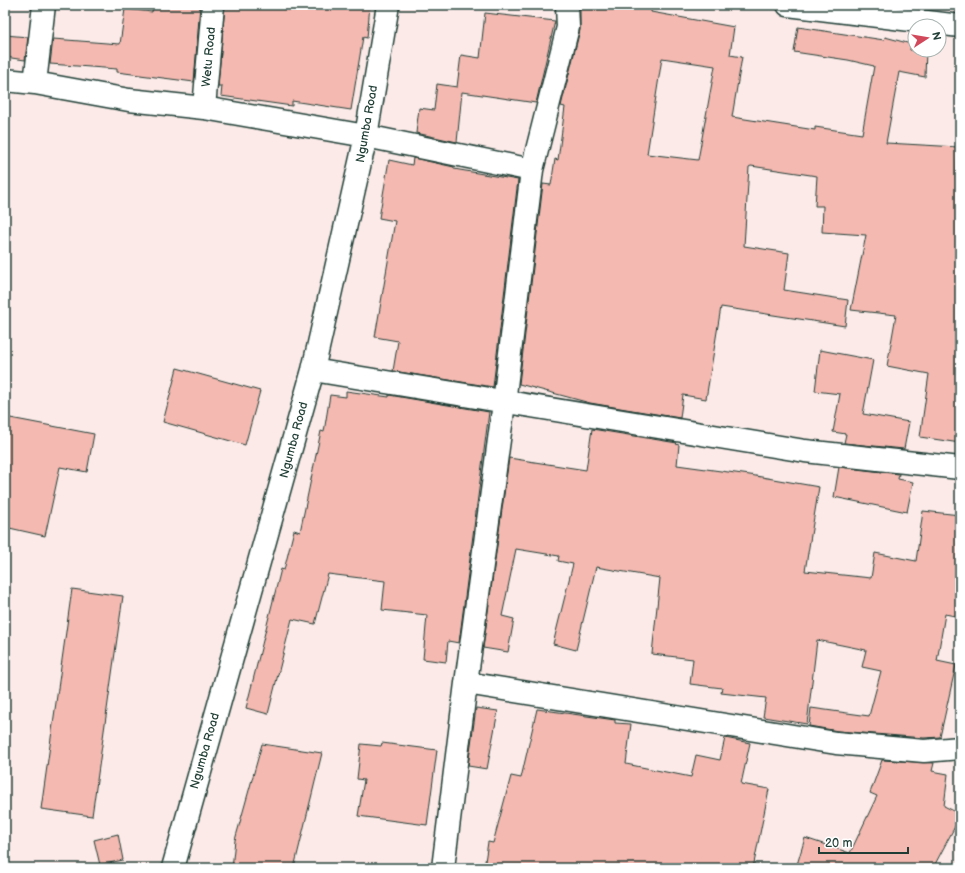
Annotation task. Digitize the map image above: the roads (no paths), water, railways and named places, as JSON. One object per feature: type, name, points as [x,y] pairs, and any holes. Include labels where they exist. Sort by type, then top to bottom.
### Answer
[{"type":"street","points":[[35,83],[44,5]]},
{"type":"street","name":"Wetu Road","points":[[204,108],[213,5]]},
{"type":"street","name":"Ngumba Road","points":[[173,868],[313,370],[366,136],[388,5]]},
{"type":"street","points":[[443,868],[466,683],[504,403],[532,170],[568,27],[567,5]]},
{"type":"street","points":[[788,5],[960,26]]},
{"type":"street","points":[[5,80],[35,83],[129,100],[204,108],[366,136],[532,170]]},
{"type":"street","points":[[313,370],[504,403],[805,451],[960,468]]},
{"type":"street","points":[[466,683],[836,743],[924,751],[960,748]]}]
